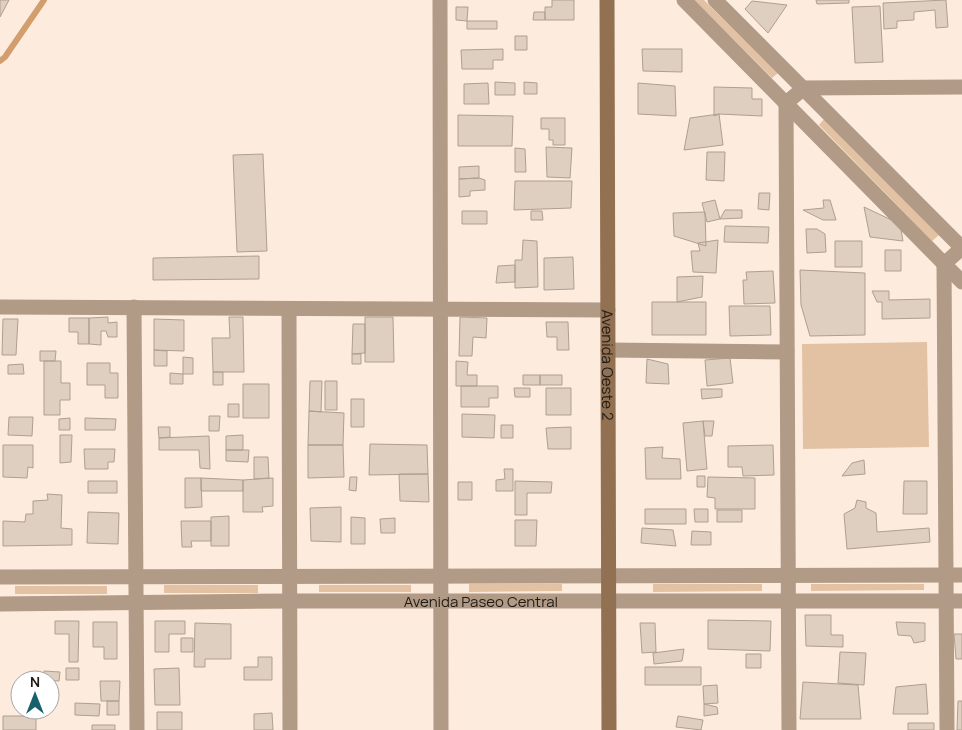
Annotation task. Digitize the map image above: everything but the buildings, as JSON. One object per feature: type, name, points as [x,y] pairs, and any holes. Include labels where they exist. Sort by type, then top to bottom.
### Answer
[{"type":"street","points":[[440,0],[441,730]]},
{"type":"street","name":"Avenida Oeste 2","points":[[608,0],[609,730]]},
{"type":"street","points":[[684,0],[962,282]]},
{"type":"street","points":[[715,0],[962,248],[944,264],[947,730]]},
{"type":"street","points":[[786,103],[804,88],[962,87]]},
{"type":"street","points":[[786,103],[789,730]]},
{"type":"street","points":[[0,307],[608,310]]},
{"type":"street","points":[[134,307],[137,730]]},
{"type":"street","points":[[289,308],[290,730]]},
{"type":"street","points":[[608,350],[787,352]]},
{"type":"street","name":"Avenida Paseo Central","points":[[0,577],[962,575]]},
{"type":"street","name":"Avenida Paseo Central","points":[[0,604],[290,601],[962,601]]},
{"type":"shaded area","points":[[694,0],[704,0],[778,73],[772,78]]},
{"type":"shaded area","points":[[824,119],[939,235],[932,241],[819,125]]},
{"type":"shaded area","points":[[927,342],[929,447],[803,449],[802,344]]},
{"type":"shaded area","points":[[469,584],[562,584],[562,591],[469,592]]},
{"type":"shaded area","points":[[653,584],[762,584],[762,591],[653,592]]},
{"type":"shaded area","points":[[811,584],[924,584],[924,590],[811,591]]},
{"type":"shaded area","points":[[164,585],[258,585],[258,593],[164,593]]},
{"type":"shaded area","points":[[319,585],[411,585],[411,592],[319,592]]},
{"type":"shaded area","points":[[15,586],[107,586],[107,594],[15,594]]},
{"type":"waterway","points":[[0,61],[5,57],[44,0]]}]
